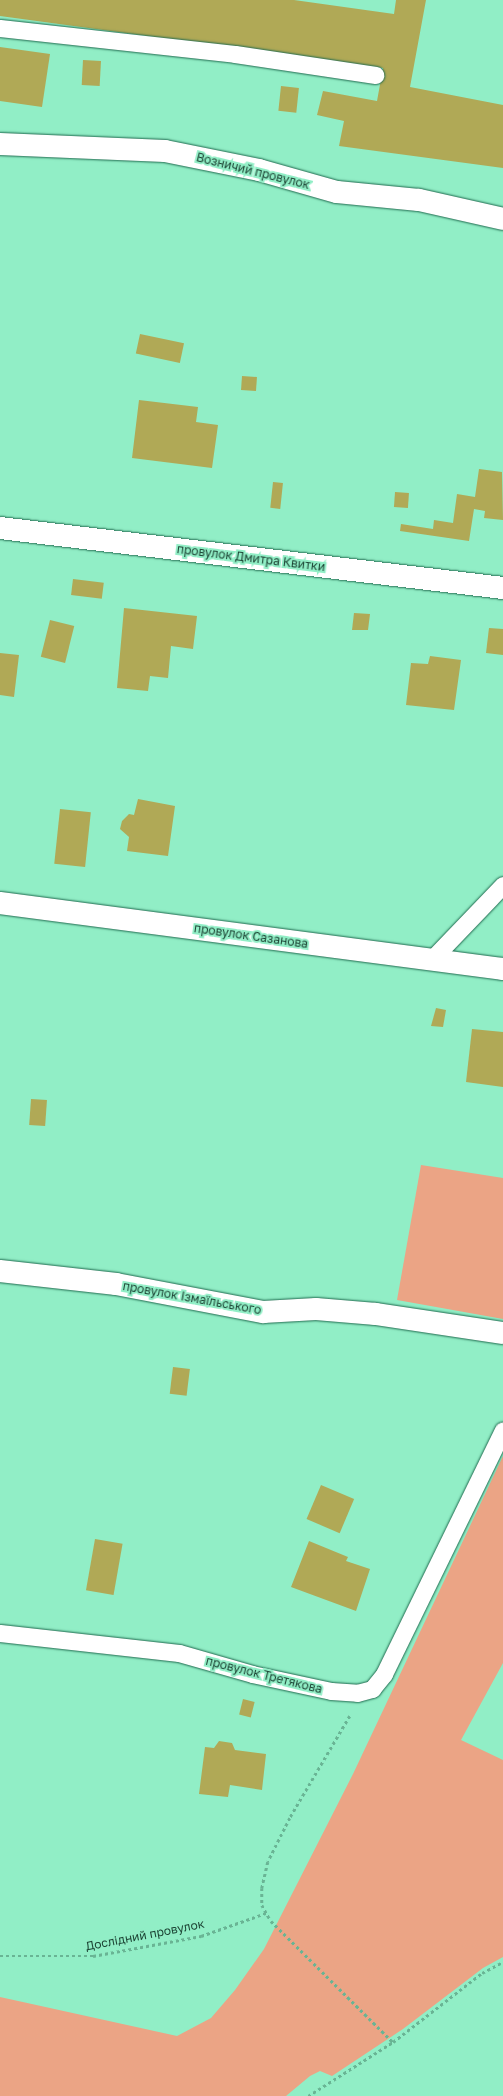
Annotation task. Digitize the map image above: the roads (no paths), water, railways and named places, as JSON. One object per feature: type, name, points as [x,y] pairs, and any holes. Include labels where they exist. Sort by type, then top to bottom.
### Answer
[{"type":"street","name":"Возничий провулок","points":[[0,144],[165,151],[259,170],[337,192],[419,200],[503,219]]},
{"type":"street","name":"провулок Дмитра Квитки","points":[[0,528],[503,588]]},
{"type":"street","name":"провулок Сазанова","points":[[0,903],[503,969]]},
{"type":"street","name":"провулок Ізмаїльського","points":[[0,1271],[116,1284],[263,1312],[316,1309],[376,1314],[503,1333]]},
{"type":"lane","points":[[0,28],[235,54],[375,75]]},
{"type":"lane","points":[[431,960],[503,885]]},
{"type":"lane","name":"провулок Третякова","points":[[0,1633],[179,1653],[252,1674],[331,1691],[357,1693],[367,1690],[384,1674],[446,1550],[503,1430]]}]
